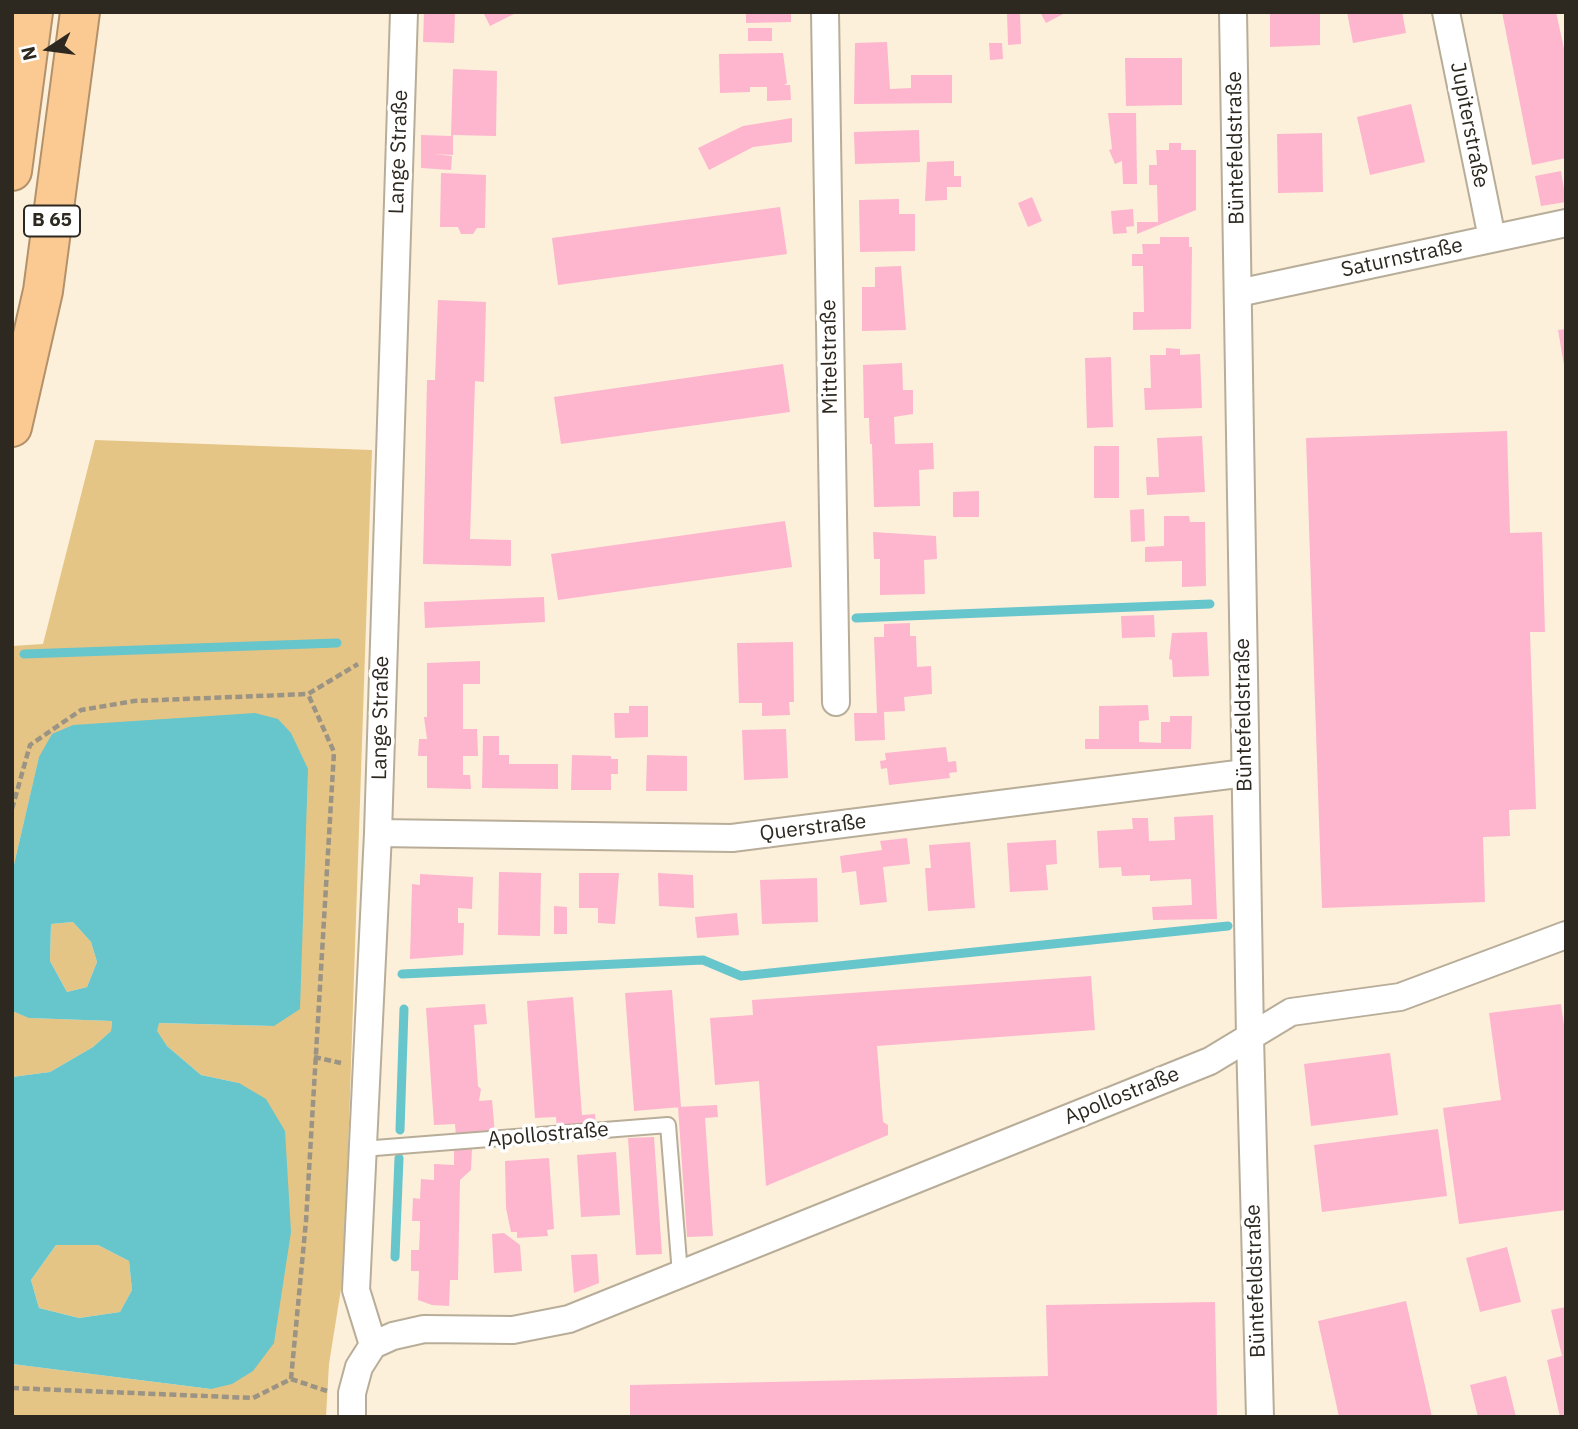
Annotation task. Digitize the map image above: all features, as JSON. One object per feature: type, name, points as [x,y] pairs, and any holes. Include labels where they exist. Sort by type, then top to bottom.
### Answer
[{"type":"highway","points":[[12,171],[33,12]]},
{"type":"highway","name":"B 65","points":[[12,427],[43,291],[80,12]]},
{"type":"street","name":"Lange Straße","points":[[373,1345],[356,1290],[378,832],[404,12]]},
{"type":"street","name":"Mittelstraße","points":[[825,12],[836,702]]},
{"type":"street","name":"Büntefeldstraße","points":[[1233,12],[1250,1037],[1260,1417]]},
{"type":"street","name":"Jupiterstraße","points":[[1446,12],[1492,238]]},
{"type":"street","name":"Saturnstraße","points":[[1238,293],[1566,223]]},
{"type":"street","name":"Querstraße","points":[[378,832],[732,838],[1245,773]]},
{"type":"street","name":"Apollostraße","points":[[373,1345],[393,1335],[424,1329],[513,1330],[540,1327],[569,1319],[1210,1060],[1291,1012],[1400,997],[1566,934]]},
{"type":"street","points":[[352,1405],[359,1367],[373,1345]]},
{"type":"lane","name":"Apollostraße","points":[[362,1149],[668,1125],[680,1274]]},
{"type":"path","points":[[12,809],[30,745],[81,710],[134,701],[308,694],[363,661],[382,660]]},
{"type":"path","points":[[291,1379],[306,1221],[334,752],[308,694]]},
{"type":"path","points":[[12,1388],[253,1398],[291,1379],[327,1391],[352,1405]]},
{"type":"shaded area","points":[[95,440],[372,450],[344,1270],[329,1364],[326,1417],[12,1417],[12,1364],[211,1389],[239,1083],[201,1075],[167,1046],[156,1031],[158,1023],[274,1026],[39,758],[12,873],[12,646],[43,644]]},
{"type":"shaded area","points":[[73,922],[91,942],[97,962],[87,987],[67,992],[50,961],[51,924]]},
{"type":"shaded area","points":[[12,1011],[30,1018],[112,1021],[111,1031],[93,1047],[50,1072],[12,1077]]},
{"type":"shaded area","points":[[56,1245],[98,1245],[129,1261],[132,1290],[120,1312],[79,1318],[39,1308],[31,1280]]},
{"type":"water","points":[[255,713],[278,719],[291,733],[308,769],[300,1009],[274,1026],[159,1023],[157,1031],[167,1046],[201,1075],[239,1083],[266,1099],[285,1131],[291,1232],[274,1343],[253,1371],[232,1384],[211,1389],[12,1364],[12,1077],[50,1072],[93,1047],[111,1031],[112,1021],[29,1018],[12,1011],[12,873],[39,757],[52,734],[73,725]],"holes":[[[73,922],[91,942],[97,962],[87,987],[67,992],[50,961],[51,924]],[[56,1245],[98,1245],[129,1261],[132,1290],[120,1312],[79,1318],[39,1308],[31,1280]]]},
{"type":"building","points":[[424,12],[455,12],[454,43],[423,42]]},
{"type":"building","points":[[483,12],[518,12],[490,26]]},
{"type":"building","points":[[746,12],[791,12],[791,22],[746,23]]},
{"type":"building","points":[[1007,12],[1020,12],[1021,44],[1008,45]]},
{"type":"building","points":[[1040,12],[1062,12],[1063,14],[1046,23]]},
{"type":"building","points":[[1270,12],[1320,12],[1320,45],[1270,47]]},
{"type":"building","points":[[1347,12],[1402,12],[1406,33],[1353,43]]},
{"type":"building","points":[[1502,12],[1556,12],[1566,58],[1566,158],[1532,165]]},
{"type":"building","points":[[748,28],[772,28],[772,41],[748,41]]},
{"type":"building","points":[[887,42],[890,89],[911,88],[911,75],[952,75],[952,103],[854,104],[855,43]]},
{"type":"building","points":[[989,43],[1002,43],[1003,59],[990,60]]},
{"type":"building","points":[[783,53],[787,83],[784,85],[790,85],[791,100],[767,101],[767,87],[750,87],[750,92],[720,93],[719,54]]},
{"type":"building","points":[[1125,58],[1182,58],[1182,105],[1126,106]]},
{"type":"building","points":[[453,69],[497,71],[496,136],[453,135],[453,155],[434,154],[452,156],[451,170],[421,168],[421,135],[451,136]]},
{"type":"building","points":[[1411,104],[1425,162],[1370,175],[1357,117]]},
{"type":"building","points":[[1108,113],[1136,113],[1137,184],[1123,184],[1122,161],[1115,164],[1109,150],[1112,149]]},
{"type":"building","points":[[792,118],[792,142],[753,147],[709,170],[698,148],[743,126]]},
{"type":"building","points":[[919,130],[920,162],[855,164],[854,132]]},
{"type":"building","points":[[1322,133],[1323,192],[1278,193],[1277,134]]},
{"type":"building","points":[[1169,143],[1181,143],[1181,150],[1196,150],[1196,210],[1137,234],[1137,222],[1158,222],[1157,185],[1149,185],[1149,165],[1157,165],[1156,150],[1169,150]]},
{"type":"building","points":[[954,161],[954,176],[961,176],[961,187],[947,187],[947,200],[925,201],[927,162]]},
{"type":"building","points":[[1561,171],[1566,202],[1541,206],[1535,176]]},
{"type":"building","points":[[441,173],[486,175],[485,228],[477,228],[473,234],[461,234],[458,227],[440,227]]},
{"type":"building","points":[[1032,197],[1042,221],[1028,227],[1018,203]]},
{"type":"building","points":[[899,199],[899,214],[915,214],[915,251],[860,252],[859,200]]},
{"type":"building","points":[[780,207],[787,254],[558,285],[552,238]]},
{"type":"building","points":[[1133,209],[1134,226],[1126,227],[1127,233],[1113,234],[1111,211]]},
{"type":"building","points":[[1160,237],[1189,237],[1189,247],[1192,247],[1191,329],[1133,330],[1133,312],[1144,312],[1143,266],[1132,266],[1132,254],[1143,254],[1142,244],[1160,244]]},
{"type":"building","points":[[901,266],[906,330],[862,331],[862,287],[875,287],[875,267]]},
{"type":"building","points":[[438,300],[486,302],[484,382],[475,381],[470,539],[511,540],[511,566],[423,564],[427,380],[435,380]]},
{"type":"building","points":[[1566,329],[1566,365],[1564,365],[1558,330]]},
{"type":"building","points":[[1166,348],[1180,349],[1180,355],[1200,354],[1202,408],[1145,410],[1144,388],[1151,388],[1150,355],[1166,355]]},
{"type":"building","points":[[1111,357],[1113,427],[1087,428],[1085,358]]},
{"type":"building","points":[[902,363],[903,390],[913,390],[913,414],[894,417],[895,444],[933,443],[934,469],[919,470],[920,506],[874,507],[872,444],[869,418],[864,418],[863,365]]},
{"type":"building","points":[[783,364],[790,412],[561,444],[554,397]]},
{"type":"building","points":[[1507,431],[1510,533],[1542,532],[1545,632],[1530,632],[1536,809],[1509,810],[1510,836],[1483,837],[1485,902],[1322,908],[1306,438]]},
{"type":"building","points":[[1202,436],[1205,492],[1147,495],[1146,477],[1159,477],[1157,438]]},
{"type":"building","points":[[1094,446],[1119,446],[1119,498],[1094,498]]},
{"type":"building","points":[[979,491],[979,517],[953,517],[953,492]]},
{"type":"building","points":[[1144,509],[1145,541],[1131,542],[1130,510]]},
{"type":"building","points":[[1164,516],[1189,516],[1190,522],[1205,522],[1206,586],[1182,587],[1182,561],[1145,562],[1145,547],[1164,546]]},
{"type":"building","points":[[785,521],[792,567],[558,600],[551,554]]},
{"type":"building","points":[[873,532],[936,536],[937,559],[924,560],[925,594],[880,595],[880,559],[874,559]]},
{"type":"building","points":[[544,597],[545,622],[425,628],[424,602]]},
{"type":"building","points":[[1154,615],[1155,637],[1122,638],[1121,616]]},
{"type":"building","points":[[910,623],[910,636],[916,636],[917,667],[931,666],[932,694],[904,697],[905,711],[884,712],[885,740],[855,741],[854,713],[877,713],[874,637],[884,637],[884,624]]},
{"type":"building","points":[[1207,632],[1209,676],[1173,677],[1172,660],[1169,659],[1172,633]]},
{"type":"building","points":[[793,642],[794,702],[789,702],[790,715],[762,716],[762,703],[739,703],[737,643]]},
{"type":"building","points":[[480,661],[480,684],[463,684],[463,729],[477,729],[478,756],[463,756],[463,775],[470,775],[471,789],[427,788],[427,756],[418,756],[419,739],[427,739],[424,717],[427,717],[427,663]]},
{"type":"building","points":[[1148,705],[1149,720],[1139,721],[1139,742],[1161,743],[1161,722],[1170,722],[1170,716],[1192,716],[1191,749],[1085,749],[1085,739],[1099,739],[1099,706]]},
{"type":"building","points":[[629,706],[648,706],[648,737],[615,738],[614,713],[629,713]]},
{"type":"building","points":[[786,729],[788,778],[744,780],[742,730]]},
{"type":"building","points":[[483,736],[499,736],[499,755],[509,755],[509,764],[558,764],[558,789],[482,788]]},
{"type":"building","points":[[946,747],[948,762],[956,761],[957,772],[949,773],[950,778],[889,785],[887,768],[881,769],[880,761],[886,760],[885,753]]},
{"type":"building","points":[[572,755],[611,756],[611,759],[618,759],[618,774],[611,774],[611,790],[571,790]]},
{"type":"building","points":[[647,755],[687,756],[687,791],[646,791]]},
{"type":"building","points":[[1213,815],[1217,919],[1153,920],[1152,907],[1192,905],[1191,879],[1150,881],[1150,875],[1122,876],[1121,867],[1099,868],[1097,831],[1133,829],[1132,818],[1148,818],[1149,841],[1175,840],[1174,817]]},
{"type":"building","points":[[907,838],[910,864],[883,867],[887,902],[860,905],[856,871],[842,873],[840,856],[882,850],[880,841]]},
{"type":"building","points":[[1056,840],[1057,864],[1046,865],[1048,890],[1010,892],[1007,843]]},
{"type":"building","points":[[970,842],[975,908],[928,911],[925,868],[931,868],[929,845]]},
{"type":"building","points":[[499,872],[541,873],[540,936],[498,935]]},
{"type":"building","points":[[579,873],[619,873],[615,924],[598,923],[598,908],[579,908]]},
{"type":"building","points":[[658,873],[693,875],[694,908],[659,906]]},
{"type":"building","points":[[420,874],[473,877],[472,909],[458,908],[458,923],[464,923],[463,955],[410,959],[412,884],[420,885]]},
{"type":"building","points":[[817,878],[818,922],[762,924],[760,880]]},
{"type":"building","points":[[554,906],[567,907],[567,934],[554,934]]},
{"type":"building","points":[[737,913],[739,935],[697,938],[695,917]]},
{"type":"building","points":[[1091,976],[1095,1030],[877,1046],[883,1122],[888,1125],[888,1135],[766,1186],[759,1081],[715,1085],[710,1018],[753,1015],[752,1000]]},
{"type":"building","points":[[672,990],[681,1107],[634,1111],[625,993]]},
{"type":"building","points":[[573,997],[582,1115],[595,1114],[596,1126],[557,1129],[556,1117],[535,1118],[527,1001]]},
{"type":"building","points":[[485,1004],[487,1024],[474,1025],[478,1086],[481,1089],[479,1101],[492,1100],[495,1134],[456,1137],[455,1124],[434,1125],[426,1008]]},
{"type":"building","points":[[1561,1004],[1566,1040],[1566,1210],[1459,1224],[1443,1108],[1501,1100],[1489,1013]]},
{"type":"building","points":[[1390,1053],[1398,1115],[1311,1126],[1304,1064]]},
{"type":"building","points":[[717,1105],[718,1117],[705,1118],[713,1236],[687,1237],[678,1107]]},
{"type":"building","points":[[1438,1129],[1447,1196],[1322,1212],[1314,1145]]},
{"type":"building","points":[[654,1137],[662,1254],[636,1255],[628,1138]]},
{"type":"building","points":[[472,1149],[471,1170],[460,1180],[458,1280],[450,1280],[449,1306],[432,1305],[418,1300],[419,1271],[411,1271],[411,1250],[419,1250],[420,1229],[420,1221],[412,1221],[413,1198],[420,1199],[421,1179],[434,1180],[434,1164],[454,1165],[454,1150]]},
{"type":"building","points":[[616,1152],[620,1215],[581,1217],[577,1155]]},
{"type":"building","points":[[549,1158],[554,1229],[547,1230],[548,1236],[517,1238],[517,1232],[511,1232],[506,1208],[505,1161]]},
{"type":"building","points":[[504,1233],[520,1245],[522,1271],[494,1273],[492,1234]]},
{"type":"building","points":[[1507,1247],[1521,1302],[1480,1312],[1466,1258]]},
{"type":"building","points":[[597,1254],[599,1283],[574,1293],[571,1255]]},
{"type":"building","points":[[1406,1301],[1432,1417],[1339,1417],[1318,1321]]},
{"type":"building","points":[[1215,1302],[1217,1417],[630,1417],[630,1385],[1048,1376],[1046,1305]]},
{"type":"building","points":[[1566,1307],[1566,1417],[1560,1417],[1547,1360],[1562,1356],[1551,1310]]},
{"type":"building","points":[[1506,1376],[1516,1417],[1478,1417],[1470,1385]]},
{"type":"waterway","points":[[856,618],[1210,604]]},
{"type":"waterway","points":[[24,654],[337,643]]},
{"type":"waterway","points":[[402,974],[703,960],[741,976],[1228,926]]},
{"type":"waterway","points":[[400,1130],[404,1009]]},
{"type":"waterway","points":[[395,1257],[399,1158]]}]
